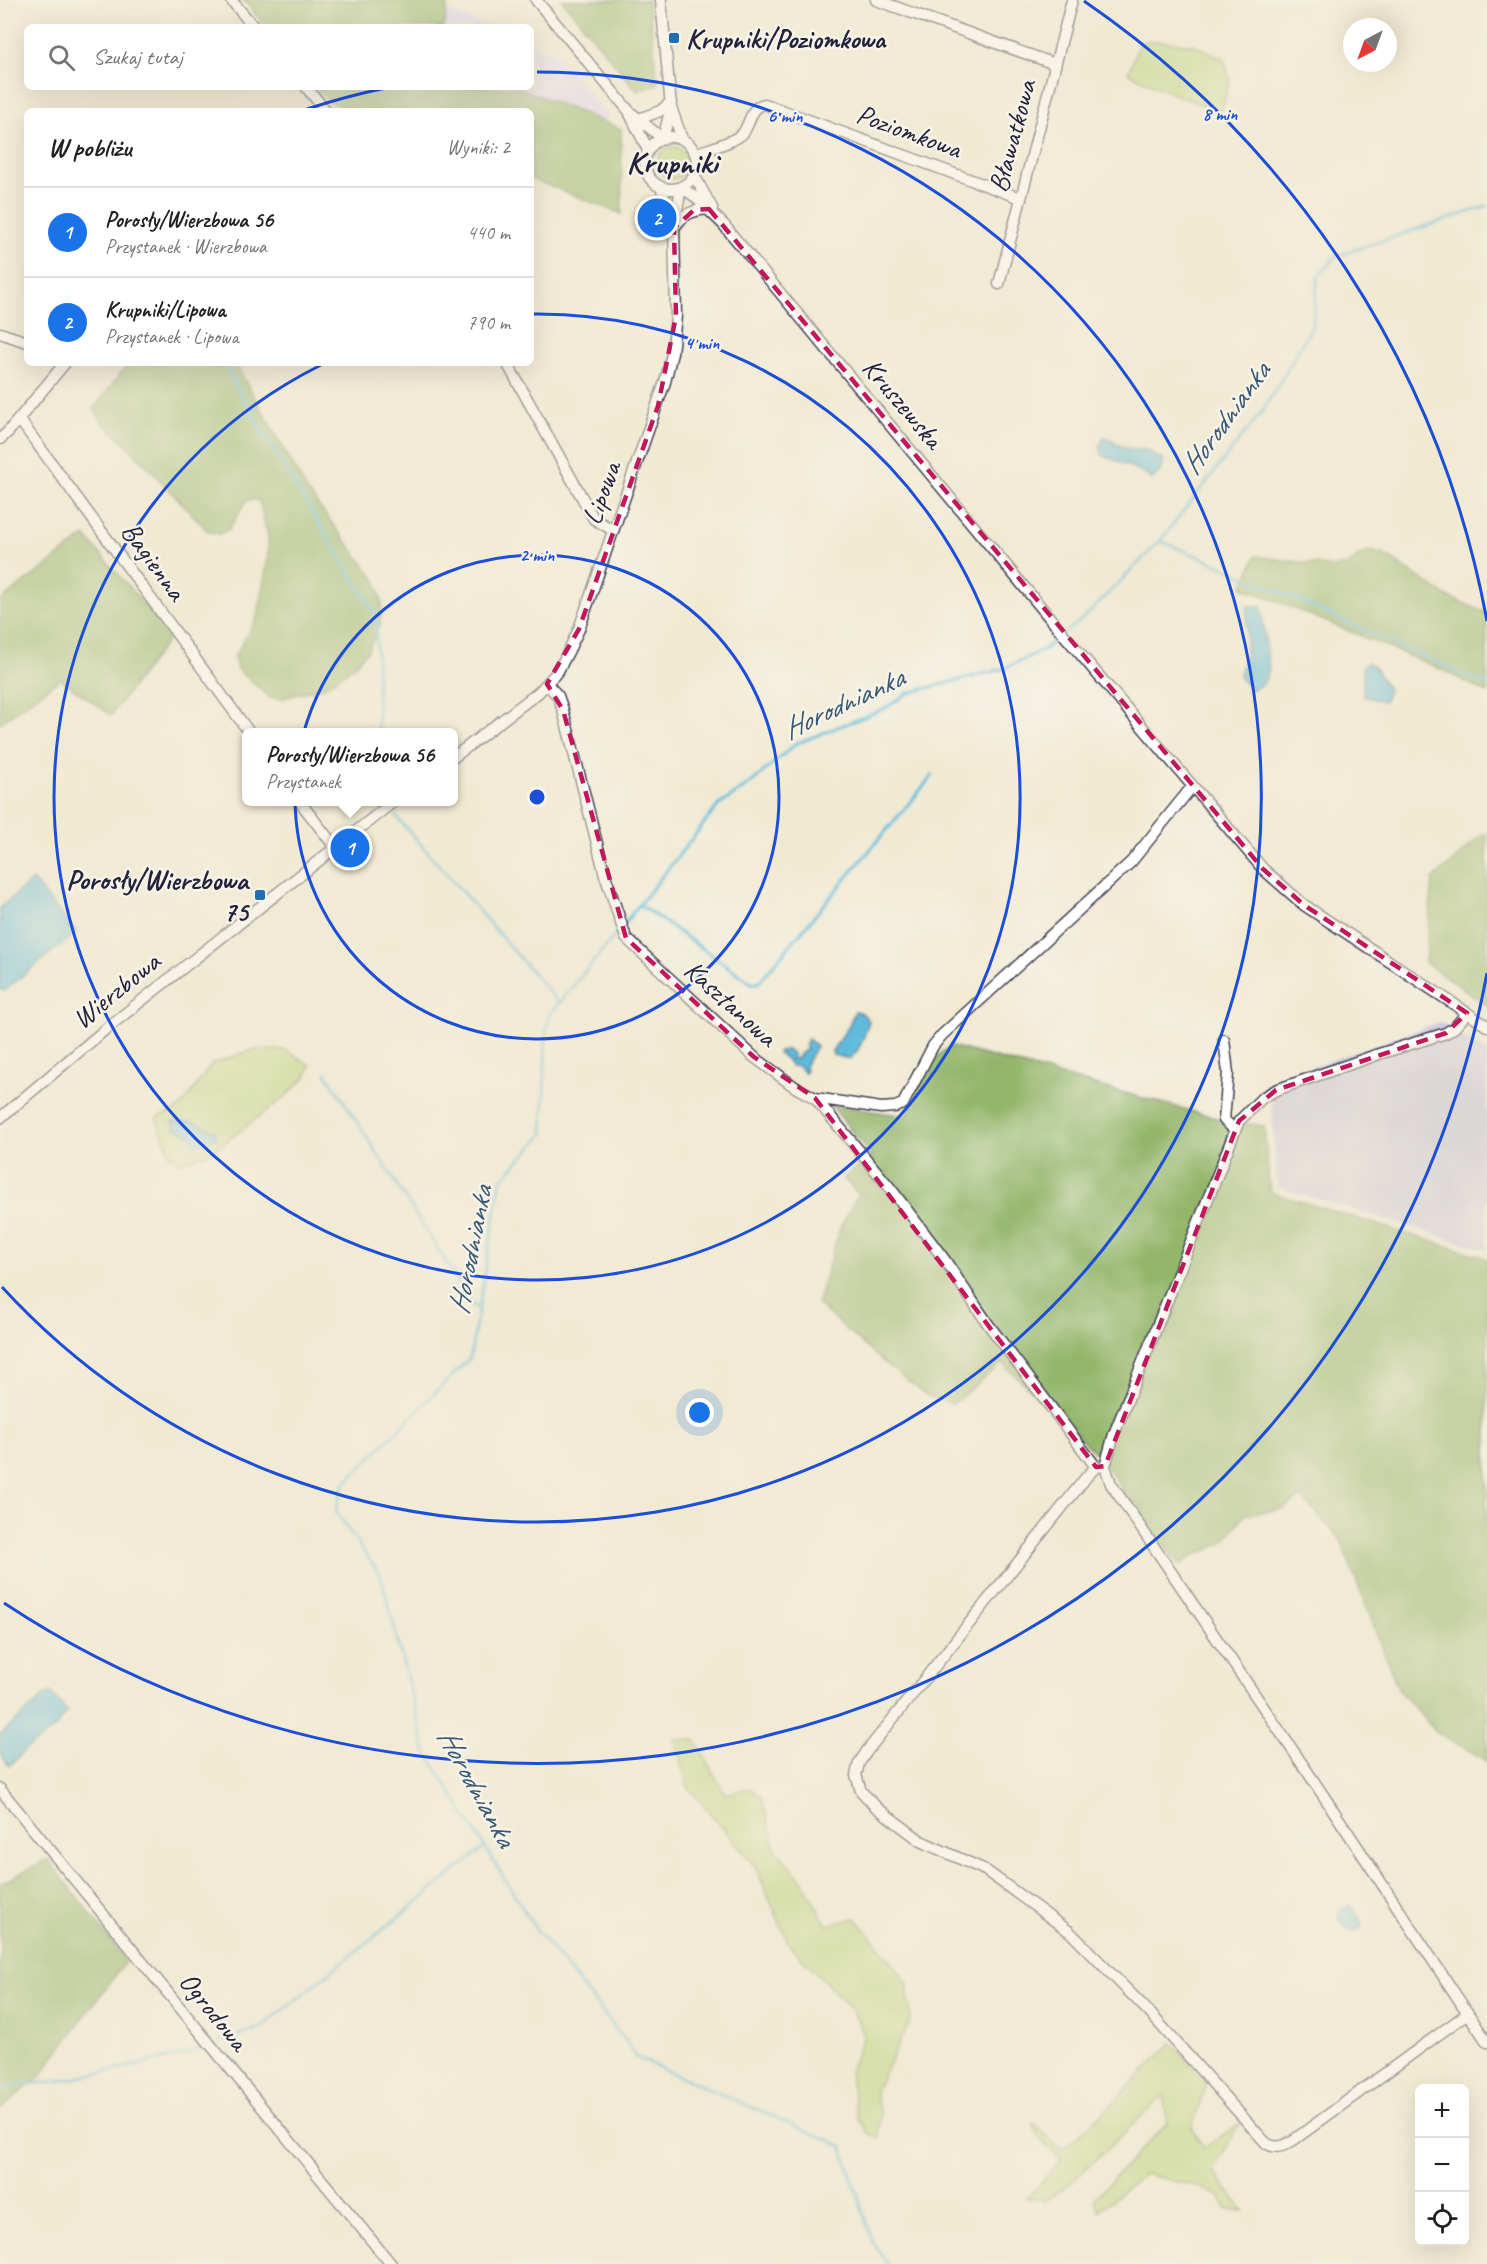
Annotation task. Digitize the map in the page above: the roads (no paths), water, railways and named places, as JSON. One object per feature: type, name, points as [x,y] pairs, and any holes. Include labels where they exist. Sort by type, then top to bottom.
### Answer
[{"type":"street","points":[[231,0],[251,24]]},
{"type":"street","points":[[536,0],[629,111],[663,139]]},
{"type":"street","points":[[629,111],[648,150],[646,168],[652,181],[661,187],[671,189],[681,187],[690,181],[696,167],[695,154],[682,139],[671,104],[661,0]]},
{"type":"street","points":[[876,0],[1055,64]]},
{"type":"street","name":"Bławatkowa","points":[[999,284],[1072,0]]},
{"type":"street","points":[[308,90],[324,108]]},
{"type":"street","points":[[639,119],[671,104]]},
{"type":"street","points":[[663,139],[671,104]]},
{"type":"street","name":"Poziomkowa","points":[[695,154],[738,137],[744,131],[754,110],[760,104],[765,104],[1020,198]]},
{"type":"street","points":[[648,150],[663,139],[670,137],[682,139]]},
{"type":"street","name":"Kruszewska","points":[[694,175],[712,212]]},
{"type":"street","name":"Lipowa","points":[[661,187],[674,228]]},
{"type":"street","name":"Lipowa","points":[[458,753],[530,700],[547,684],[558,670],[579,629],[658,406],[672,353],[676,316],[674,228],[681,187]]},
{"type":"street","name":"Kruszewska","points":[[681,187],[712,212],[1191,788],[1263,869],[1304,905],[1487,1026]]},
{"type":"street","points":[[674,228],[682,217],[690,212],[712,212]]},
{"type":"street","points":[[0,333],[24,341]]},
{"type":"street","points":[[0,439],[63,366]]},
{"type":"street","points":[[509,366],[594,519],[613,530]]},
{"type":"street","name":"Bagienna","points":[[19,419],[246,728]]},
{"type":"street","name":"Kasztanowa","points":[[547,684],[558,696],[563,710],[623,934],[754,1057],[795,1087],[815,1098]]},
{"type":"street","points":[[815,1098],[881,1108],[903,1104],[933,1046],[942,1035],[1131,862],[1191,788]]},
{"type":"street","points":[[304,806],[334,848]]},
{"type":"street","name":"Wierzbowa","points":[[0,1118],[107,1028],[387,806]]},
{"type":"street","points":[[1467,1013],[1455,1027],[1446,1033],[1276,1090],[1262,1098],[1239,1121],[1100,1466],[1053,1517],[867,1751],[859,1763],[856,1775],[861,1791],[876,1807],[916,1838],[985,1870],[1070,1932],[1149,2012],[1272,2147],[1278,2148],[1294,2139],[1468,2013]]},
{"type":"street","points":[[1224,1040],[1228,1073],[1224,1120],[1234,1129]]},
{"type":"street","points":[[815,1098],[891,1189],[944,1259],[988,1324],[1100,1466],[1487,2042]]},
{"type":"street","name":"Ogrodowa","points":[[0,1789],[391,2264]]},
{"type":"water","points":[[1104,437],[1125,448],[1147,450],[1164,461],[1162,469],[1152,479],[1136,469],[1102,455],[1100,445]]},
{"type":"water","points":[[1261,605],[1269,671],[1263,684],[1252,690],[1239,677],[1246,653],[1247,607]]},
{"type":"water","points":[[1368,662],[1388,689],[1386,699],[1382,702],[1363,695],[1363,666]]},
{"type":"water","points":[[32,880],[77,932],[4,991],[0,989],[0,908]]},
{"type":"water","points":[[855,1011],[862,1013],[869,1021],[859,1047],[849,1059],[833,1055],[832,1051],[848,1027]]},
{"type":"water","points":[[808,1039],[816,1046],[805,1066],[804,1073],[798,1066],[791,1066],[778,1053],[787,1050],[793,1054],[792,1059],[798,1058],[799,1054],[808,1049],[805,1046]]},
{"type":"water","points":[[173,1121],[194,1122],[215,1131],[217,1138],[205,1140],[193,1147],[192,1136],[175,1128]]},
{"type":"water","points":[[51,1693],[67,1711],[56,1727],[25,1750],[9,1766],[0,1753],[0,1735],[45,1695]]},
{"type":"water","points":[[1350,1906],[1358,1915],[1362,1926],[1358,1931],[1350,1931],[1338,1920],[1340,1910]]},
{"type":"waterway","name":"Horodnianka","points":[[1066,632],[1089,613],[1160,541],[1264,409],[1312,327],[1318,277],[1336,256],[1487,206]]},
{"type":"waterway","points":[[226,366],[255,420],[376,615],[378,728]]},
{"type":"waterway","points":[[1160,541],[1217,564],[1487,685]]},
{"type":"waterway","name":"Horodnianka","points":[[624,924],[718,806],[751,783],[795,744],[884,709],[908,693],[1003,669],[1043,650],[1060,636]]},
{"type":"waterway","points":[[640,905],[753,984],[759,982],[933,775]]},
{"type":"waterway","points":[[396,816],[559,1003]]},
{"type":"waterway","name":"Horodnianka","points":[[620,929],[550,1014],[546,1031],[543,1135],[501,1180],[470,1358],[343,1485],[336,1512],[381,1576],[426,1752],[535,1928],[625,2040],[635,2057],[842,2146],[872,2241],[888,2264]]},
{"type":"waterway","points":[[326,1073],[474,1306],[479,1309]]},
{"type":"waterway","points":[[219,2042],[262,2027],[485,1847]]},
{"type":"waterway","points":[[0,2088],[71,2079],[187,2054],[203,2048]]},
{"type":"place","name":"Krupniki/Poziomkowa","points":[[674,38]]},
{"type":"place","name":"Krupniki/Lipowa","points":[[657,218]]},
{"type":"place","name":"Porosły/Wierzbowa 56","points":[[350,848]]},
{"type":"place","name":"Porosły/Wierzbowa 75","points":[[260,895]]},
{"type":"district","name":"Krupniki","points":[[672,162]]}]
